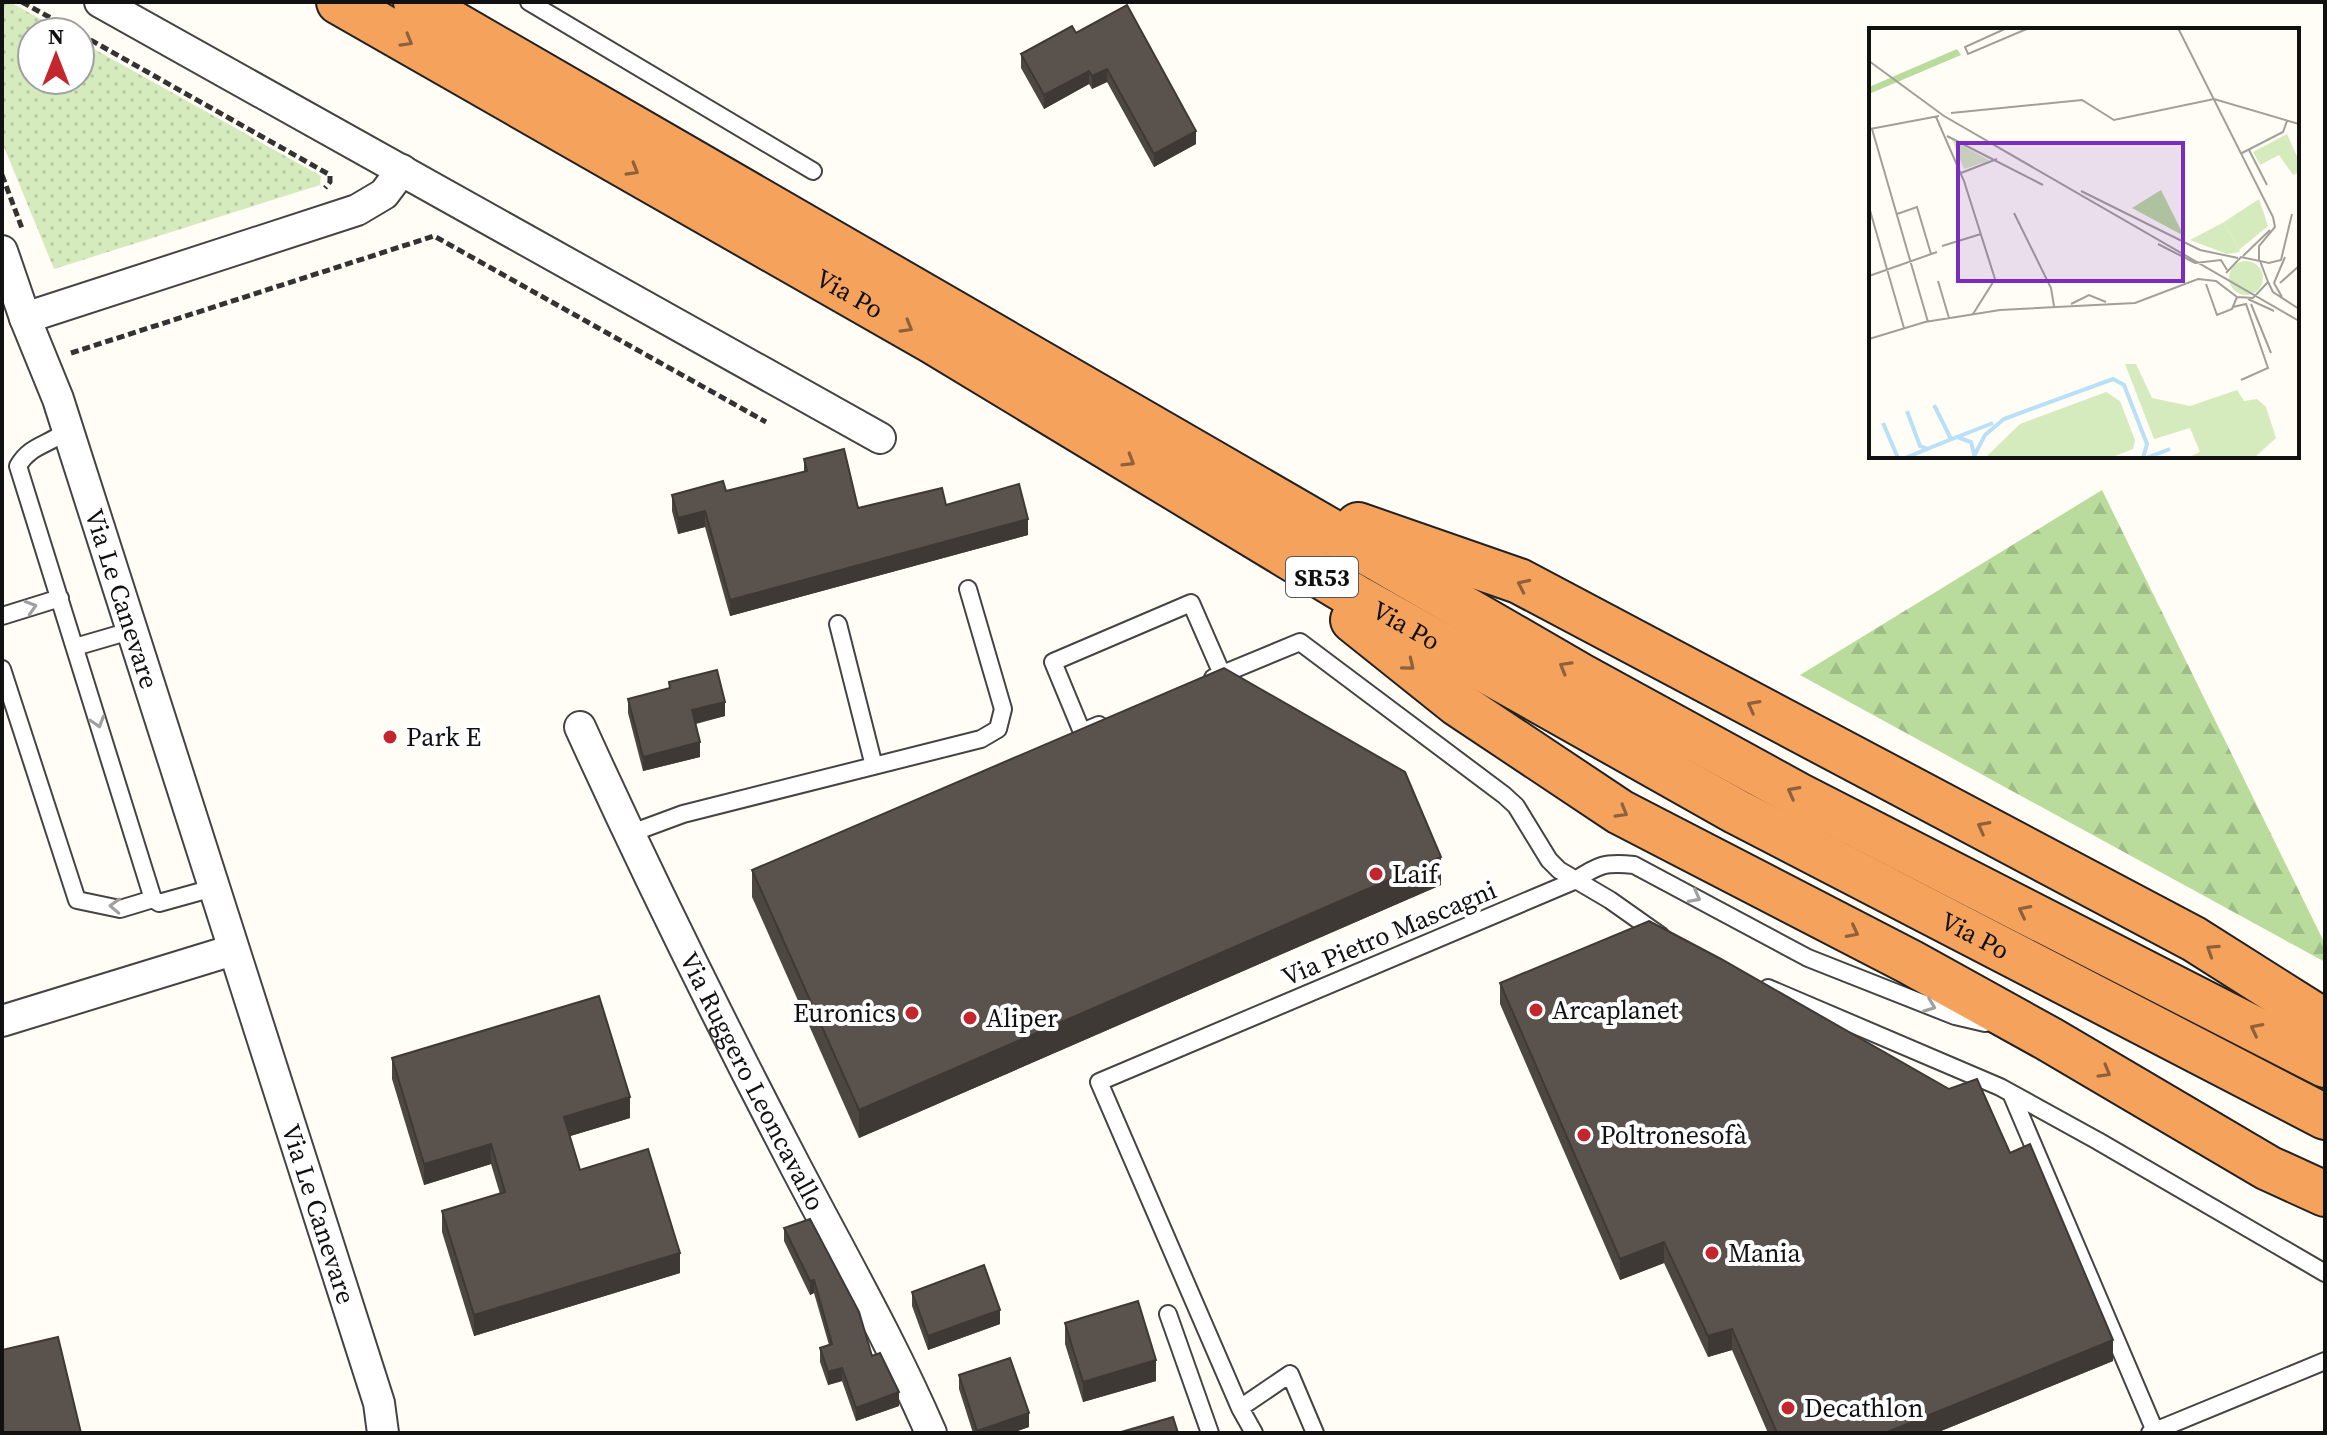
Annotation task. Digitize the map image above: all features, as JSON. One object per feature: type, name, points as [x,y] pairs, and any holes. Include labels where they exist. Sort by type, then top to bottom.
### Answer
[{"type":"highway","name":"Via Po","points":[[339,2],[934,342],[1248,509],[1581,676],[1798,795],[2325,1065]]},
{"type":"highway","name":"Via Po","points":[[416,2],[1248,509],[1359,599],[1737,812],[2325,1117]]},
{"type":"highway","points":[[1248,509],[1519,581],[2194,939],[2325,1022]]},
{"type":"highway","points":[[1248,509],[1458,704],[1620,812],[1910,962],[2049,1039],[2268,1168],[2325,1194]]},
{"type":"street","points":[[100,2],[880,438]]},
{"type":"street","points":[[25,318],[357,210],[384,194],[402,170]]},
{"type":"street","name":"Via Le Canevare","points":[[2,251],[58,399],[382,1415],[383,1433]]},
{"type":"street","name":"Via Ruggero Leoncavallo","points":[[580,727],[629,834],[787,1151],[883,1330],[931,1433]]},
{"type":"street","points":[[2,1021],[233,950]]},
{"type":"lane","points":[[529,2],[813,171]]},
{"type":"lane","points":[[67,430],[54,441],[26,452],[18,466],[153,899],[159,903],[213,888]]},
{"type":"lane","points":[[629,834],[683,814],[981,739],[998,729],[1003,709],[968,589]]},
{"type":"lane","points":[[2,616],[60,598]]},
{"type":"lane","points":[[1110,720],[1082,732],[1053,662],[1191,603],[1222,674]]},
{"type":"lane","points":[[838,624],[874,766]]},
{"type":"lane","points":[[75,647],[130,631]]},
{"type":"lane","points":[[1194,686],[1300,642],[1504,795],[1516,806],[1549,860],[1574,881],[1610,900],[1676,945]]},
{"type":"lane","points":[[2,669],[77,900],[120,909],[153,899]]},
{"type":"lane","name":"Via Pietro Mascagni","points":[[1254,1433],[1240,1408],[1099,1082],[1574,881],[1599,864],[1634,865],[1808,958],[1955,1016],[2049,1039]]},
{"type":"lane","points":[[1752,981],[2011,1093],[2325,1273]]},
{"type":"lane","points":[[2011,1093],[2153,1432],[2325,1361]]},
{"type":"lane","points":[[1168,1314],[1210,1433]]},
{"type":"lane","points":[[1240,1408],[1290,1374],[1315,1433]]},
{"type":"path","points":[[22,2],[47,16]]},
{"type":"path","points":[[96,43],[330,175],[327,188],[320,191]]},
{"type":"path","points":[[70,354],[434,236],[766,422]]},
{"type":"green space","points":[[2,2],[10,2],[35,16],[16,16],[16,96],[96,96],[96,50],[321,176],[320,185],[54,269],[2,142]]},
{"type":"green space","points":[[2102,490],[2325,944],[2325,962],[1800,675]]},
{"type":"building","points":[[1127,5],[1196,131],[1154,154],[1107,69],[1092,76],[1089,71],[1044,95],[1021,54],[1072,26],[1076,33]]},
{"type":"building","points":[[844,449],[858,508],[942,488],[946,505],[1019,484],[1028,519],[730,600],[705,511],[678,518],[672,495],[723,481],[726,491],[807,471],[804,459]]},
{"type":"building","name":"Aliper","points":[[1224,668],[1405,772],[1441,857],[859,1110],[752,870]]},
{"type":"building","points":[[717,670],[725,702],[692,710],[700,742],[643,757],[628,699],[670,688],[669,682]]},
{"type":"building","points":[[1649,921],[1949,1089],[1977,1079],[2010,1153],[2030,1144],[2113,1340],[1885,1433],[1777,1433],[1732,1329],[1708,1336],[1664,1242],[1620,1259],[1500,983]]},
{"type":"building","points":[[599,996],[630,1097],[564,1117],[580,1170],[648,1149],[680,1253],[474,1315],[442,1211],[505,1192],[491,1144],[424,1164],[392,1058]]},
{"type":"building","points":[[810,1219],[859,1312],[872,1356],[880,1353],[899,1392],[856,1408],[842,1368],[828,1372],[820,1348],[832,1344],[814,1280],[810,1281],[784,1228]]},
{"type":"building","points":[[984,1265],[1000,1310],[928,1336],[912,1292]]},
{"type":"building","points":[[1138,1301],[1156,1360],[1083,1382],[1065,1323]]},
{"type":"building","points":[[58,1337],[81,1433],[2,1433],[2,1350]]},
{"type":"building","points":[[1010,1358],[1029,1413],[977,1431],[959,1375]]},
{"type":"building","points":[[1173,1417],[1178,1433],[1121,1433],[1121,1432]]},
{"type":"place","name":"Park E","points":[[390,737]]},
{"type":"place","name":"Laif","points":[[1376,874]]},
{"type":"place","name":"Arcaplanet","points":[[1536,1010]]},
{"type":"place","name":"Euronics","points":[[912,1013]]},
{"type":"place","name":"Aliper","points":[[970,1018]]},
{"type":"place","name":"Poltronesofà","points":[[1584,1135]]},
{"type":"place","name":"Mania","points":[[1712,1253]]},
{"type":"place","name":"Decathlon","points":[[1788,1408]]}]
